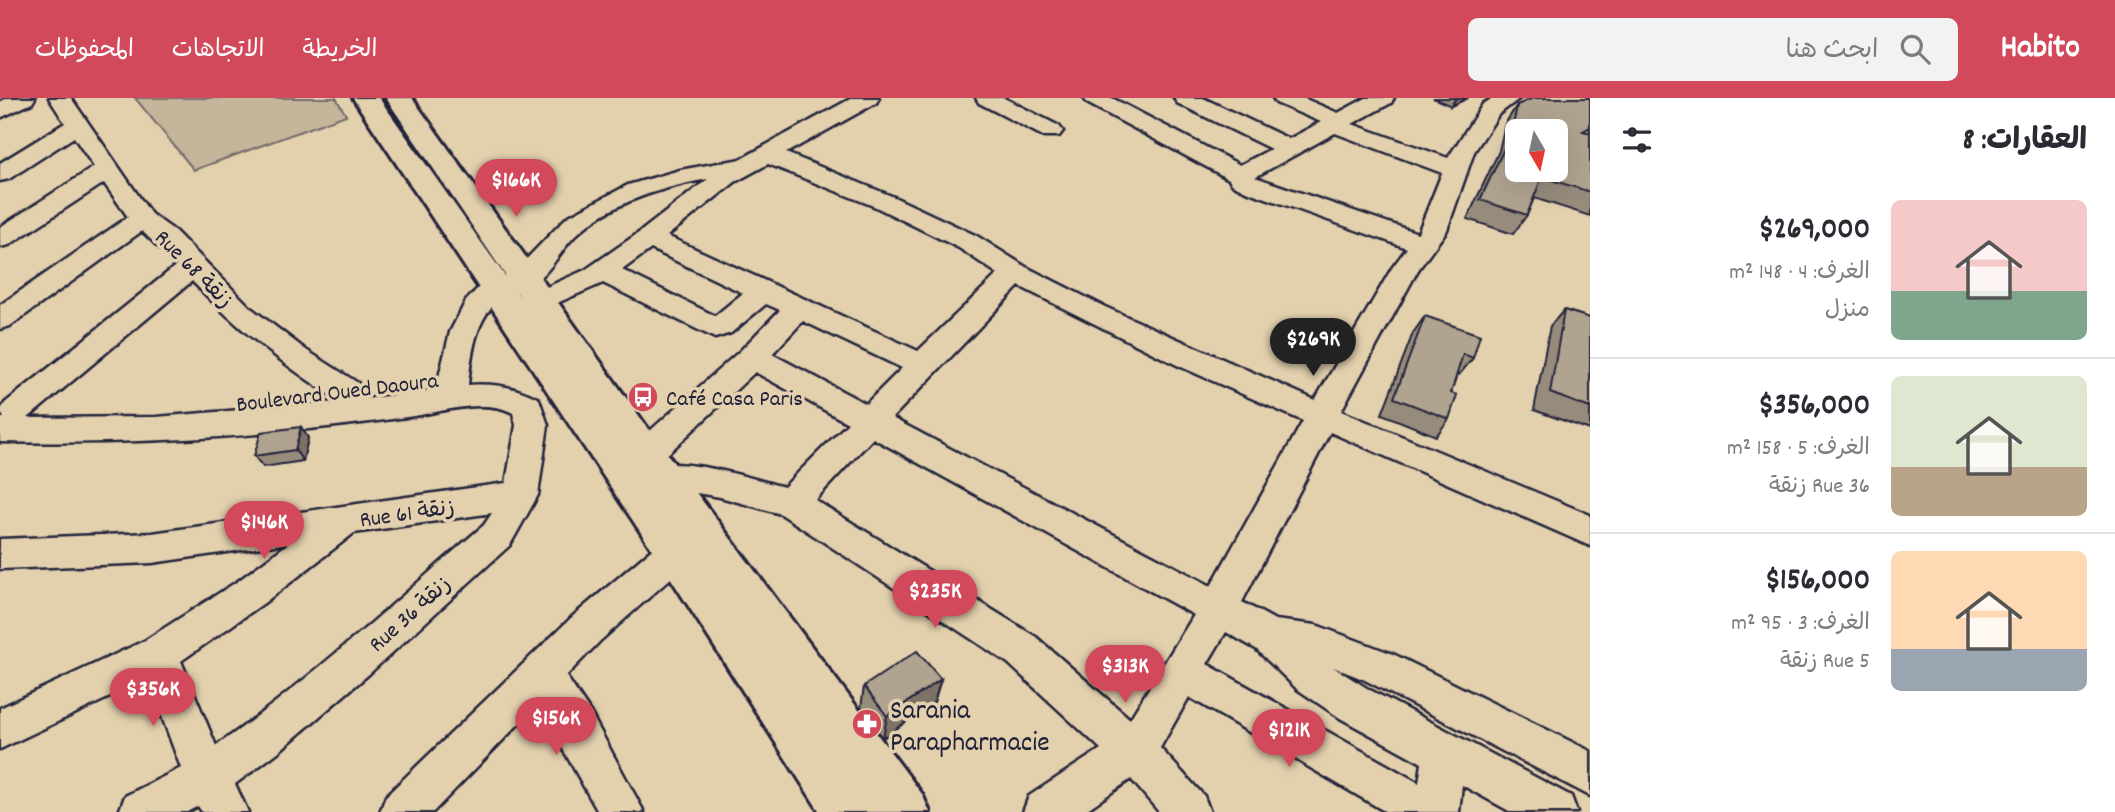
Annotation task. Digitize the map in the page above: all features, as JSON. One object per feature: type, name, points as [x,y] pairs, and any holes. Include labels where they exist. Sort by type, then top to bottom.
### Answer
[{"type":"main road","points":[[366,98],[521,289],[654,465],[904,812]]},
{"type":"main road","points":[[399,98],[521,289],[676,551],[849,812]]},
{"type":"street","points":[[0,111],[24,98]]},
{"type":"street","name":"Rue 68 زنقة","points":[[60,98],[142,219],[166,237],[241,314],[351,401]]},
{"type":"street","points":[[451,387],[473,311],[484,298],[602,271],[649,238],[691,202],[756,161],[868,98]]},
{"type":"street","points":[[987,98],[1051,131]]},
{"type":"street","points":[[1095,98],[1240,174],[1241,179],[1255,186],[1423,244]]},
{"type":"street","points":[[1185,98],[1289,149]]},
{"type":"street","points":[[1284,98],[1336,123],[1455,169]]},
{"type":"street","points":[[1045,812],[1135,751],[1218,610],[1322,416],[1406,268],[1434,230],[1462,152],[1491,109],[1509,98]]},
{"type":"street","points":[[1240,174],[1378,99]]},
{"type":"street","points":[[0,173],[78,125]]},
{"type":"street","points":[[521,289],[574,223],[599,209],[639,189],[667,180],[756,161],[780,159],[885,202],[968,243],[1016,273],[1095,314],[1322,416],[1590,531]]},
{"type":"street","points":[[0,239],[108,169]]},
{"type":"street","points":[[4,312],[142,219]]},
{"type":"street","points":[[649,238],[923,366]]},
{"type":"street","points":[[5,418],[194,265]]},
{"type":"street","points":[[602,271],[715,328],[763,291]]},
{"type":"street","points":[[791,503],[976,310],[1016,273]]},
{"type":"street","points":[[799,309],[654,465],[791,503],[1022,650],[1071,697],[1135,751],[1188,812]]},
{"type":"street","points":[[752,357],[1270,637],[1311,676],[1355,704],[1555,812]]},
{"type":"street","name":"Boulevard Oued Daoura","points":[[5,418],[132,430],[223,426],[351,401],[451,387]]},
{"type":"street","name":"Rue 36 زنقة","points":[[141,812],[216,795],[263,738],[497,535],[521,495],[532,425],[528,407],[517,399],[451,387]]},
{"type":"street","name":"Rue 61 زنقة","points":[[0,554],[152,548],[521,495]]},
{"type":"street","points":[[0,729],[158,654],[251,592],[344,521]]},
{"type":"street","points":[[402,812],[541,673],[648,573],[676,551]]},
{"type":"street","points":[[1270,637],[1315,643],[1379,667],[1590,774]]},
{"type":"street","points":[[158,654],[216,795]]},
{"type":"street","points":[[1182,671],[1428,812]]},
{"type":"street","points":[[541,673],[611,808]]},
{"type":"street","points":[[1437,812],[1445,752]]},
{"type":"shaded area","points":[[135,98],[336,98],[346,115],[194,170]]},
{"type":"building","points":[[1533,98],[1590,98],[1590,127],[1583,131],[1590,133],[1590,192],[1558,182],[1568,182],[1568,119],[1514,119],[1517,105]]},
{"type":"building","points":[[1505,147],[1505,182],[1540,182],[1527,215],[1480,200]]},
{"type":"building","points":[[1564,310],[1590,318],[1590,408],[1550,393]]},
{"type":"building","points":[[1425,316],[1480,335],[1473,358],[1463,354],[1451,393],[1457,395],[1449,419],[1394,398]]},
{"type":"building","points":[[301,427],[295,450],[254,456],[261,432]]},
{"type":"building","points":[[917,651],[941,679],[887,716],[864,686]]},
{"type":"place","name":"Café Casa Paris","points":[[643,397]]},
{"type":"place","name":"Sarania Parapharmacie","points":[[867,724]]}]
